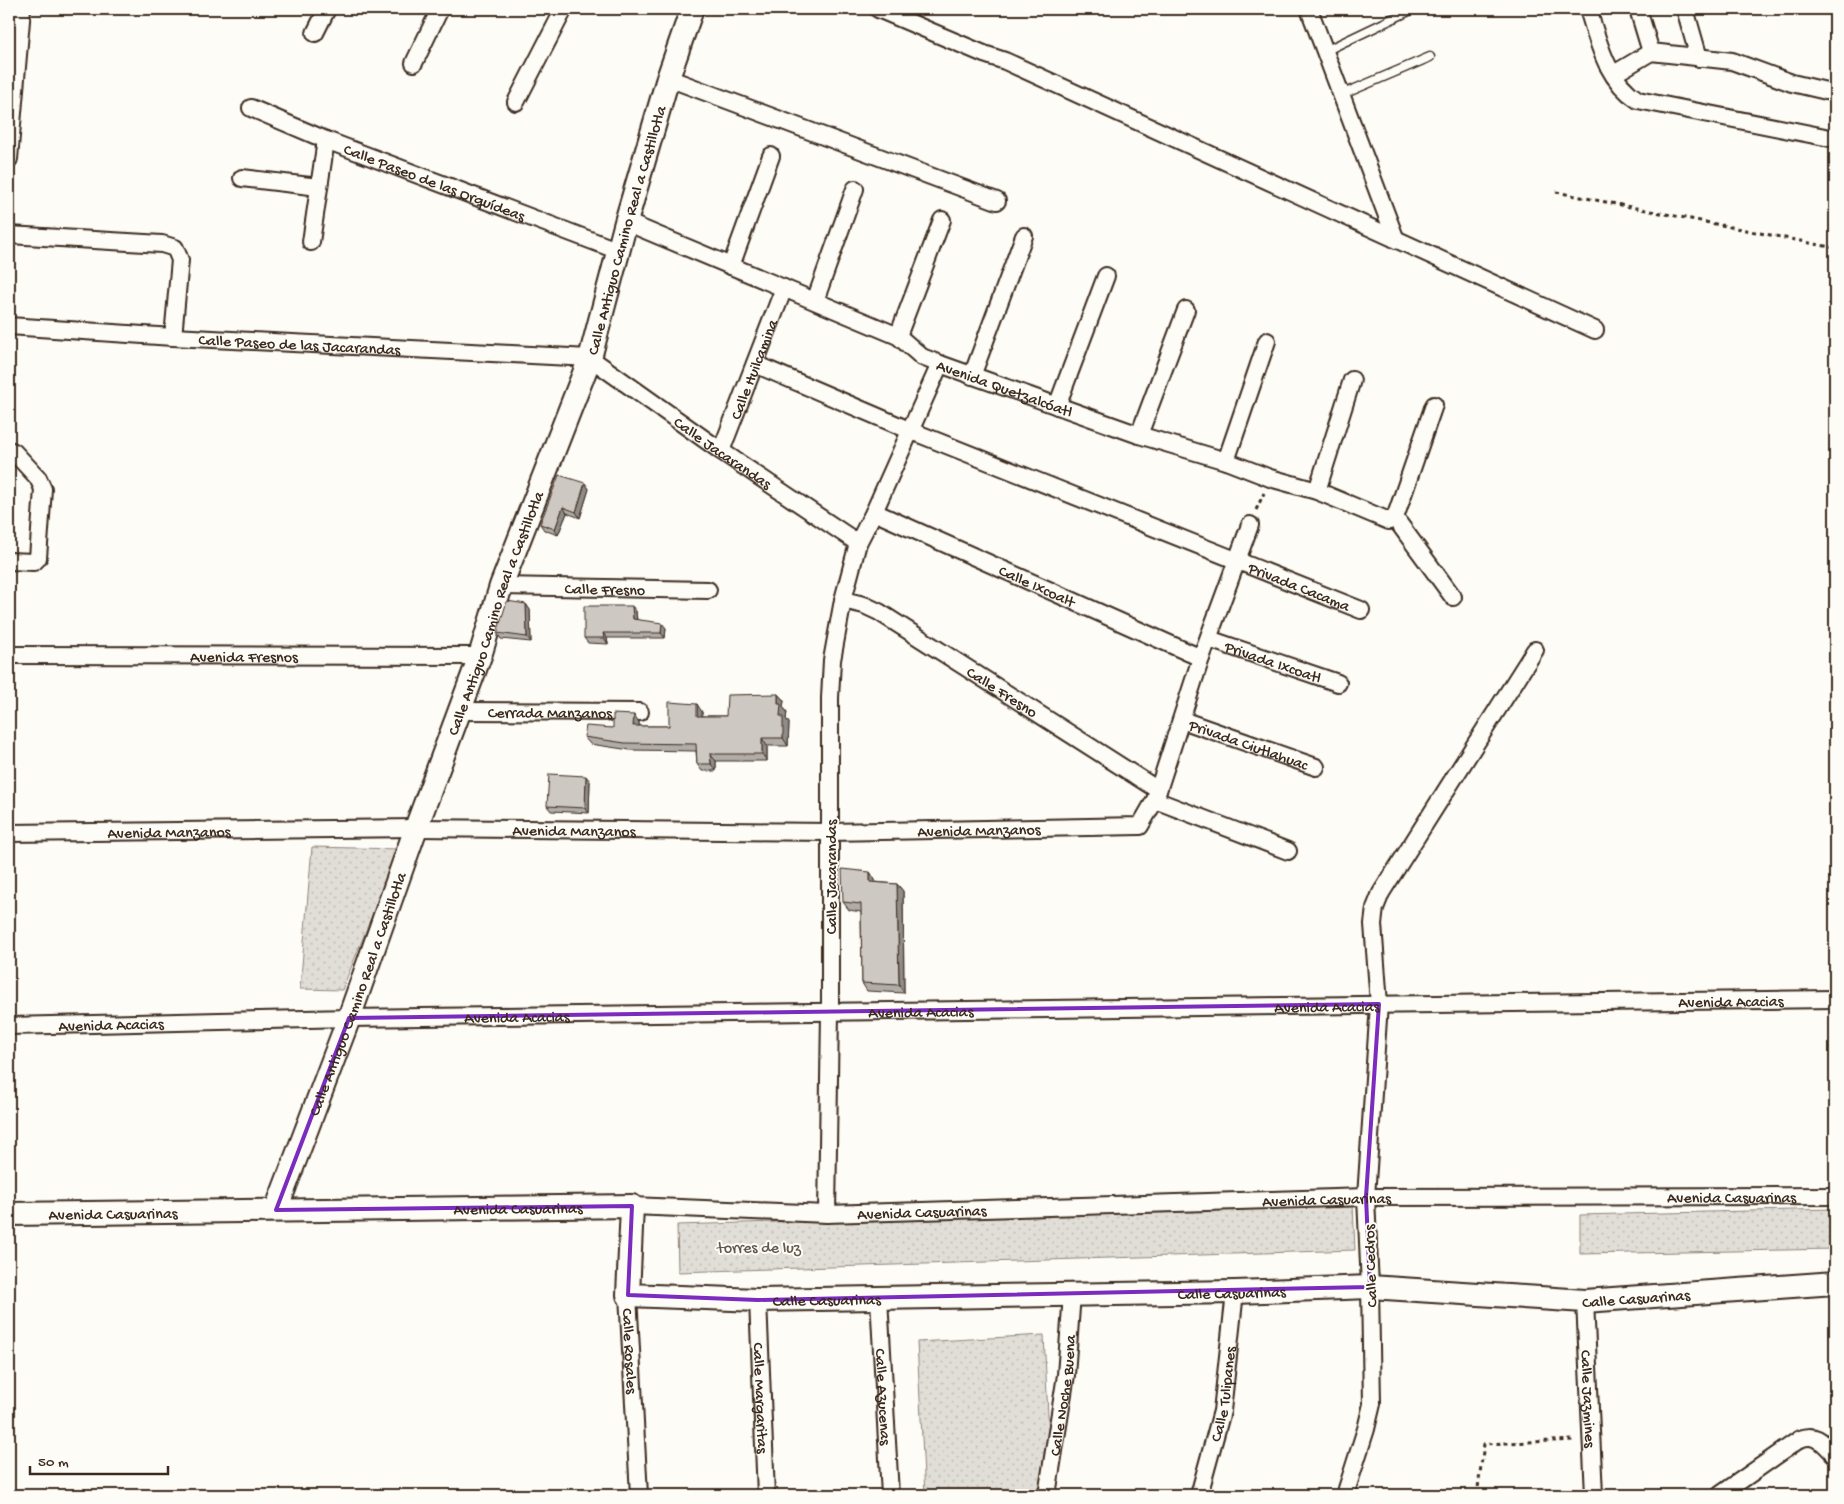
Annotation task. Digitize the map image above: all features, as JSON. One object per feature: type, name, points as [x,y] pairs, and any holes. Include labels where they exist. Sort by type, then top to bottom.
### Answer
[{"type":"street","points":[[9,160],[22,9]]},
{"type":"street","points":[[315,33],[327,9]]},
{"type":"street","points":[[414,63],[440,9]]},
{"type":"street","points":[[516,102],[564,9]]},
{"type":"street","name":"Calle Antiguo Camino Real a Castillotla","points":[[276,1210],[349,1018],[416,828],[480,656],[501,586],[590,358],[626,222],[668,78],[692,9]]},
{"type":"street","points":[[878,9],[1005,61],[1595,330]]},
{"type":"street","points":[[1309,9],[1396,240]]},
{"type":"street","points":[[1588,9],[1604,60],[1627,93],[1638,100],[1835,139]]},
{"type":"street","points":[[1638,9],[1651,52]]},
{"type":"street","points":[[1685,9],[1700,58]]},
{"type":"street","points":[[1614,74],[1651,52],[1732,61],[1792,83],[1835,93]]},
{"type":"street","points":[[668,78],[997,200]]},
{"type":"street","name":"Calle Paseo de las Orquídeas","points":[[251,108],[326,140],[619,250]]},
{"type":"street","points":[[311,242],[326,140]]},
{"type":"street","points":[[731,266],[771,156]]},
{"type":"street","points":[[242,178],[319,187]]},
{"type":"street","points":[[815,301],[855,189]]},
{"type":"street","points":[[898,336],[942,220]]},
{"type":"street","name":"Avenida Quetzalcóatl","points":[[626,222],[898,336],[922,357],[940,364],[1139,435],[1316,491],[1389,521],[1395,518]]},
{"type":"street","points":[[9,235],[162,244],[174,248],[180,260],[173,337]]},
{"type":"street","points":[[972,376],[1024,236]]},
{"type":"street","points":[[1057,406],[1106,276]]},
{"type":"street","name":"Calle Huilcamina","points":[[721,452],[784,288]]},
{"type":"street","points":[[1139,435],[1186,310]]},
{"type":"street","name":"Calle Paseo de las Jacarandas","points":[[9,326],[173,337],[590,358]]},
{"type":"street","points":[[1226,461],[1267,341]]},
{"type":"street","name":"Calle Jacarandas","points":[[590,358],[721,452],[858,543]]},
{"type":"street","name":"Privada Cacama","points":[[755,364],[909,430],[1361,610]]},
{"type":"street","name":"Calle Jacarandas","points":[[827,1214],[830,1012],[830,698],[832,660],[843,600],[858,543],[874,512],[940,364]]},
{"type":"street","points":[[1316,491],[1352,380]]},
{"type":"street","points":[[1434,405],[1395,518],[1453,597]]},
{"type":"street","points":[[9,450],[14,452],[38,478],[43,489],[38,558],[34,562],[9,561]]},
{"type":"street","name":"Calle Ixcoalt","points":[[874,512],[1201,658]]},
{"type":"street","points":[[1157,795],[1201,658],[1250,525]]},
{"type":"street","name":"Calle Fresno","points":[[501,586],[708,590]]},
{"type":"street","name":"Calle Fresno","points":[[843,600],[864,605],[879,612],[1157,795],[1288,851]]},
{"type":"street","name":"Privada Ixcoatl","points":[[1209,639],[1338,683]]},
{"type":"street","name":"Calle Cedros","points":[[1345,1495],[1372,1404],[1366,1197],[1379,1004],[1373,924],[1374,908],[1381,893],[1535,650]]},
{"type":"street","name":"Avenida Fresnos","points":[[9,655],[480,656]]},
{"type":"street","name":"Cerrada Manzanos","points":[[459,712],[640,712]]},
{"type":"street","name":"Privada Ciutlahuac","points":[[1182,720],[1316,767]]},
{"type":"street","name":"Avenida Manzanos","points":[[9,833],[416,828],[830,832],[1140,826],[1157,795]]},
{"type":"street","name":"Avenida Acacias","points":[[9,1026],[349,1018],[1835,999]]},
{"type":"street","name":"Avenida Casuarinas","points":[[9,1214],[632,1206],[827,1214],[1366,1197],[1835,1196]]},
{"type":"street","name":"Calle Rosales","points":[[632,1206],[628,1295],[639,1495]]},
{"type":"street","name":"Calle Casuarinas","points":[[628,1295],[758,1300],[1370,1288],[1585,1300],[1835,1283]]},
{"type":"street","name":"Calle Tulipanes","points":[[1199,1495],[1222,1411],[1235,1292]]},
{"type":"street","name":"Calle Noche Buena","points":[[1047,1495],[1066,1375],[1072,1294]]},
{"type":"street","name":"Calle Azucenas","points":[[879,1298],[890,1495]]},
{"type":"street","name":"Calle Margaritas","points":[[758,1300],[766,1495]]},
{"type":"street","name":"Calle Jazmines","points":[[1585,1300],[1594,1495]]},
{"type":"street","points":[[1720,1495],[1800,1439],[1808,1436],[1817,1438],[1835,1455]]},
{"type":"lane","points":[[1325,51],[1411,10]]},
{"type":"lane","points":[[1341,95],[1430,57]]},
{"type":"path","points":[[1556,192],[1835,248]]},
{"type":"path","points":[[1250,525],[1270,478]]},
{"type":"path","points":[[1478,1495],[1484,1444],[1591,1439]]},
{"type":"highlighted area","points":[[1379,1004],[1366,1197],[1370,1287],[758,1300],[628,1295],[632,1206],[276,1210],[349,1018]]},
{"type":"green space","points":[[312,847],[399,849],[342,990],[300,989]]},
{"type":"green space","name":"torres de luz","points":[[1353,1204],[1355,1250],[678,1272],[677,1225]]},
{"type":"green space","points":[[1835,1209],[1835,1249],[1580,1254],[1580,1215]]},
{"type":"green space","points":[[1044,1335],[1052,1495],[925,1495],[917,1342]]},
{"type":"building","points":[[559,475],[585,483],[576,512],[563,507],[555,529],[540,524]]},
{"type":"building","points":[[507,601],[526,604],[527,637],[497,633]]},
{"type":"building","points":[[584,606],[632,606],[633,619],[662,623],[661,633],[603,633],[604,638],[584,638]]},
{"type":"building","points":[[778,694],[778,704],[781,704],[780,716],[783,716],[783,738],[762,738],[762,754],[710,754],[711,764],[697,764],[696,744],[625,743],[584,737],[586,726],[613,728],[613,714],[634,715],[633,726],[669,726],[669,702],[697,704],[697,716],[726,716],[727,695]]},
{"type":"building","points":[[549,774],[586,776],[585,808],[547,806]]},
{"type":"building","points":[[842,869],[870,872],[870,882],[897,884],[899,985],[862,983],[861,904],[843,902]]}]
